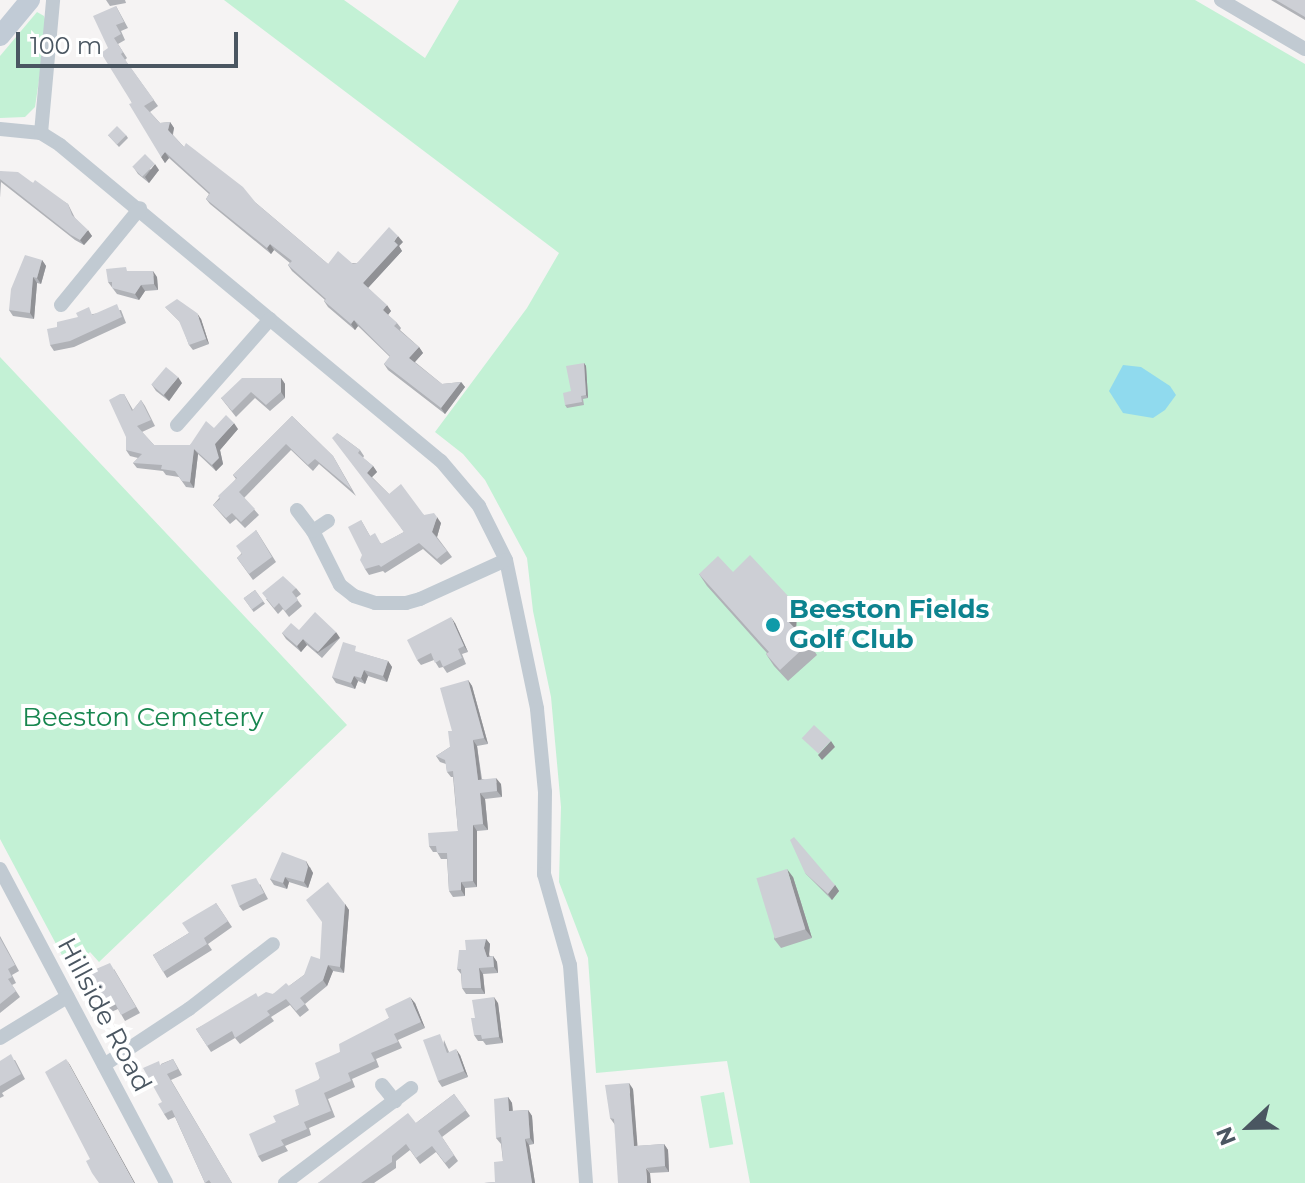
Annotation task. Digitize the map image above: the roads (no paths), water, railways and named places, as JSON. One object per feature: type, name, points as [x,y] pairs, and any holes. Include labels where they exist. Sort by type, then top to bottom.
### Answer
[{"type":"main road","points":[[0,36],[30,0]]},
{"type":"street","points":[[41,133],[54,21],[53,0]]},
{"type":"street","points":[[1221,0],[1305,49]]},
{"type":"street","points":[[0,129],[41,133],[140,208],[449,469],[479,506],[506,560],[540,731],[545,792],[544,874],[570,965],[586,1183]]},
{"type":"street","points":[[61,305],[140,208]]},
{"type":"street","points":[[177,425],[270,319]]},
{"type":"street","points":[[297,510],[313,531],[340,585],[354,596],[375,603],[420,599],[506,560]]},
{"type":"street","points":[[313,531],[328,521]]},
{"type":"street","name":"Hillside Road","points":[[0,869],[166,1183]]},
{"type":"street","points":[[104,1065],[200,1001],[273,944]]},
{"type":"street","points":[[0,1038],[67,997]]},
{"type":"street","points":[[382,1085],[395,1101]]},
{"type":"street","points":[[285,1183],[411,1088]]},
{"type":"water","points":[[1123,365],[1141,367],[1170,386],[1176,395],[1165,410],[1153,418],[1123,413],[1109,391]]},
{"type":"place","name":"Beeston Fields Golf Club","points":[[773,625]]},
{"type":"park label","name":"Beeston Cemetery","points":[[143,718]]}]
